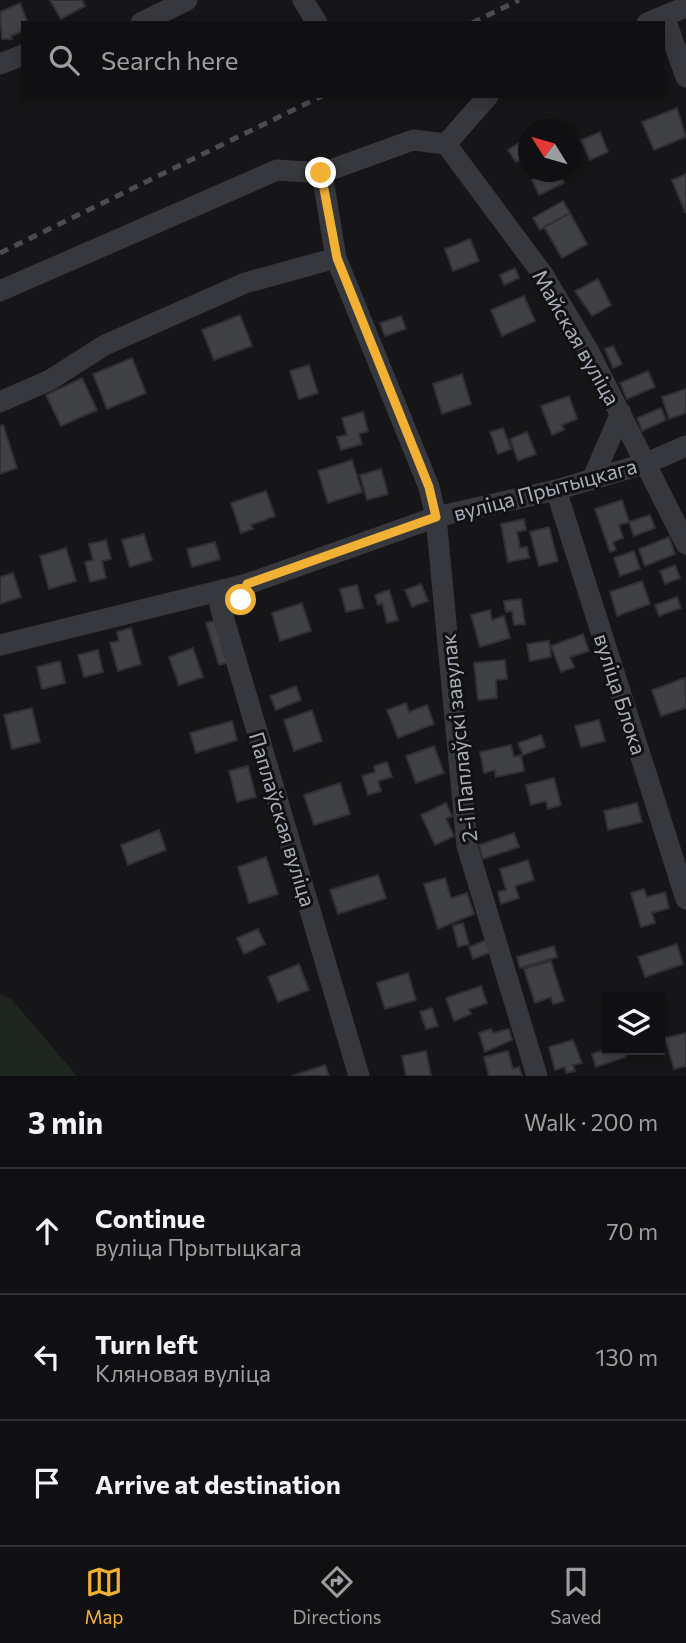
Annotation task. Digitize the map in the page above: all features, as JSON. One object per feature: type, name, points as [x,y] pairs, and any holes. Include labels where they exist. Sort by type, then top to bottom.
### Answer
[{"type":"street","points":[[145,21],[187,0]]},
{"type":"street","points":[[303,0],[316,21]]},
{"type":"street","points":[[655,19],[686,7]]},
{"type":"street","points":[[665,38],[686,77]]},
{"type":"street","points":[[0,64],[21,56]]},
{"type":"street","points":[[0,292],[277,170],[321,173],[413,140],[446,144],[486,98]]},
{"type":"street","name":"Майская вуліца","points":[[446,144],[544,276],[621,413],[686,544]]},
{"type":"street","name":"2-і Паплаўскі завулак","points":[[321,173],[337,258],[429,487],[436,517],[467,846],[537,1076]]},
{"type":"street","points":[[0,402],[50,380],[105,345],[245,283],[337,258]]},
{"type":"street","points":[[592,480],[621,413]]},
{"type":"street","name":"вуліца Прытыцкага","points":[[0,645],[247,584],[436,517],[592,480],[647,463],[686,446]]},
{"type":"street","name":"вуліца Блока","points":[[556,490],[686,899]]},
{"type":"street","name":"Паплаўская вуліца","points":[[247,584],[239,605],[220,601],[220,607],[359,1076]]},
{"type":"shaded area","points":[[0,994],[12,1000],[77,1076],[0,1076]]},
{"type":"building","points":[[50,0],[82,0],[85,6],[61,19]]},
{"type":"building","points":[[20,3],[27,21],[21,21],[21,32],[11,36],[12,39],[2,39],[0,12]]},
{"type":"building","points":[[677,108],[686,137],[654,150],[642,122]]},
{"type":"building","points":[[600,132],[608,152],[590,160],[581,140]]},
{"type":"building","points":[[518,144],[518,161],[516,162],[508,150]]},
{"type":"building","points":[[686,174],[686,211],[685,212],[672,180]]},
{"type":"building","points":[[533,182],[564,182],[564,183],[539,195]]},
{"type":"building","points":[[563,201],[570,213],[540,230],[533,218]]},
{"type":"building","points":[[570,213],[587,244],[562,258],[544,227]]},
{"type":"building","points":[[470,239],[479,261],[453,271],[445,249]]},
{"type":"building","points":[[515,268],[519,278],[504,285],[500,275]]},
{"type":"building","points":[[598,279],[611,305],[592,316],[575,291]]},
{"type":"building","points":[[524,296],[535,321],[502,336],[491,310]]},
{"type":"building","points":[[240,315],[252,346],[214,360],[202,330]]},
{"type":"building","points":[[401,316],[406,329],[385,336],[380,323]]},
{"type":"building","points":[[613,346],[622,364],[613,368],[605,349]]},
{"type":"building","points":[[132,358],[146,393],[107,409],[93,374]]},
{"type":"building","points":[[309,365],[318,393],[299,399],[290,371]]},
{"type":"building","points":[[648,371],[655,387],[627,399],[620,383]]},
{"type":"building","points":[[462,374],[471,404],[442,414],[433,384]]},
{"type":"building","points":[[82,378],[97,410],[61,426],[46,395]]},
{"type":"building","points":[[686,389],[686,413],[669,419],[662,397]]},
{"type":"building","points":[[569,396],[577,419],[562,425],[564,430],[552,435],[541,406]]},
{"type":"building","points":[[661,408],[666,420],[642,431],[637,418]]},
{"type":"building","points":[[363,412],[368,431],[359,434],[362,444],[341,450],[337,437],[347,435],[342,418]]},
{"type":"building","points":[[3,425],[17,468],[0,474],[0,426]]},
{"type":"building","points":[[503,428],[511,449],[498,454],[490,432]]},
{"type":"building","points":[[527,432],[536,454],[518,461],[510,439]]},
{"type":"building","points":[[352,460],[362,492],[328,503],[318,471]]},
{"type":"building","points":[[381,469],[388,494],[367,500],[360,475]]},
{"type":"building","points":[[266,491],[275,516],[251,525],[253,529],[241,533],[231,503]]},
{"type":"building","points":[[622,500],[629,522],[619,525],[623,538],[613,542],[616,550],[610,552],[595,509]]},
{"type":"building","points":[[650,515],[655,528],[634,536],[629,522]]},
{"type":"building","points":[[524,519],[526,530],[517,532],[520,548],[527,547],[529,558],[508,562],[501,524]]},
{"type":"building","points":[[549,527],[558,561],[539,566],[530,532]]},
{"type":"building","points":[[144,534],[152,560],[130,567],[122,540]]},
{"type":"building","points":[[669,537],[675,554],[645,566],[639,549]]},
{"type":"building","points":[[106,540],[111,559],[102,561],[106,578],[90,582],[85,562],[93,560],[89,544]]},
{"type":"building","points":[[215,542],[220,559],[192,567],[187,549]]},
{"type":"building","points":[[66,548],[76,581],[49,589],[40,556]]},
{"type":"building","points":[[634,551],[640,569],[620,576],[614,558]]},
{"type":"building","points":[[675,565],[680,578],[665,584],[660,571]]},
{"type":"building","points":[[13,573],[21,597],[0,604],[0,577]]},
{"type":"building","points":[[642,581],[650,604],[617,616],[610,592]]},
{"type":"building","points":[[421,584],[428,601],[412,607],[405,590]]},
{"type":"building","points":[[357,585],[363,608],[346,612],[340,589]]},
{"type":"building","points":[[389,590],[398,620],[387,623],[382,603],[378,605],[375,595]]},
{"type":"building","points":[[677,597],[681,608],[659,616],[655,605]]},
{"type":"building","points":[[521,599],[525,624],[514,625],[512,611],[506,612],[504,601]]},
{"type":"building","points":[[302,603],[311,631],[280,641],[272,613]]},
{"type":"building","points":[[490,610],[492,620],[504,616],[510,638],[480,647],[471,615]]},
{"type":"building","points":[[217,620],[230,662],[219,665],[206,623]]},
{"type":"building","points":[[131,628],[141,664],[118,671],[110,643],[119,641],[117,632]]},
{"type":"building","points":[[583,634],[589,651],[570,657],[574,667],[561,672],[551,646]]},
{"type":"building","points":[[549,641],[551,657],[530,661],[527,644]]},
{"type":"building","points":[[193,648],[203,677],[179,685],[169,657]]},
{"type":"building","points":[[98,650],[103,672],[84,677],[78,655]]},
{"type":"building","points":[[505,660],[507,679],[496,680],[497,698],[478,700],[474,663]]},
{"type":"building","points":[[60,661],[65,683],[42,689],[37,667]]},
{"type":"building","points":[[685,678],[686,708],[661,716],[652,690]]},
{"type":"building","points":[[296,686],[301,700],[276,710],[270,696]]},
{"type":"building","points":[[406,703],[409,712],[427,705],[434,724],[398,738],[387,710]]},
{"type":"building","points":[[32,708],[40,742],[12,749],[4,715]]},
{"type":"building","points":[[312,710],[322,741],[294,751],[284,720]]},
{"type":"building","points":[[599,720],[605,741],[581,747],[575,726]]},
{"type":"building","points":[[232,721],[237,740],[196,753],[190,733]]},
{"type":"building","points":[[541,735],[545,747],[523,755],[518,743]]},
{"type":"building","points":[[511,745],[514,757],[521,755],[524,771],[496,777],[495,770],[484,773],[480,752]]},
{"type":"building","points":[[434,746],[444,773],[416,783],[406,756]]},
{"type":"building","points":[[387,762],[392,777],[378,781],[381,791],[368,795],[362,776],[375,772],[374,766]]},
{"type":"building","points":[[248,766],[256,797],[237,802],[229,771]]},
{"type":"building","points":[[554,778],[561,805],[548,809],[546,801],[531,805],[526,785]]},
{"type":"building","points":[[340,783],[350,814],[314,825],[304,795]]},
{"type":"building","points":[[446,803],[452,816],[446,819],[454,836],[435,845],[421,815]]},
{"type":"building","points":[[637,803],[642,822],[608,830],[604,811]]},
{"type":"building","points":[[159,830],[166,850],[128,865],[121,845]]},
{"type":"building","points":[[514,833],[519,847],[483,859],[479,845]]},
{"type":"building","points":[[266,857],[278,894],[249,903],[238,867]]},
{"type":"building","points":[[528,860],[534,880],[515,886],[519,898],[501,904],[498,892],[506,890],[500,869]]},
{"type":"building","points":[[378,875],[386,898],[338,914],[330,890]]},
{"type":"building","points":[[445,878],[451,898],[467,893],[474,914],[438,929],[424,884]]},
{"type":"building","points":[[644,889],[647,897],[665,892],[669,908],[652,913],[655,923],[641,927],[631,893]]},
{"type":"building","points":[[463,923],[469,944],[458,947],[453,926]]},
{"type":"building","points":[[258,929],[265,944],[244,954],[237,938]]},
{"type":"building","points":[[486,940],[491,952],[473,959],[469,947]]},
{"type":"building","points":[[677,944],[683,964],[645,977],[638,957]]},
{"type":"building","points":[[554,946],[557,957],[520,968],[517,957]]},
{"type":"building","points":[[551,961],[564,1001],[553,1004],[551,997],[535,1003],[524,969]]},
{"type":"building","points":[[299,964],[309,990],[278,1002],[268,977]]},
{"type":"building","points":[[408,973],[416,1000],[385,1009],[377,983]]},
{"type":"building","points":[[481,986],[487,1003],[469,1009],[471,1014],[454,1021],[446,998]]},
{"type":"building","points":[[432,1008],[438,1026],[426,1029],[420,1012]]},
{"type":"building","points":[[491,1029],[493,1033],[509,1029],[512,1040],[485,1052],[479,1033]]},
{"type":"building","points":[[686,1033],[686,1066],[674,1069],[665,1038]]},
{"type":"building","points":[[573,1040],[582,1063],[573,1065],[575,1071],[566,1073],[565,1067],[555,1070],[549,1047]]},
{"type":"building","points":[[426,1051],[431,1076],[406,1076],[402,1056]]},
{"type":"building","points":[[508,1051],[513,1069],[519,1067],[522,1076],[489,1076],[484,1057]]},
{"type":"building","points":[[602,1051],[602,1055],[626,1057],[596,1067],[592,1054]]},
{"type":"building","points":[[325,1065],[329,1076],[292,1076]]},
{"type":"railway","points":[[476,21],[519,0]]},
{"type":"railway","points":[[0,253],[318,98]]},
{"type":"route","points":[[241,600],[247,584],[436,517],[429,487],[337,258],[321,173]]}]
